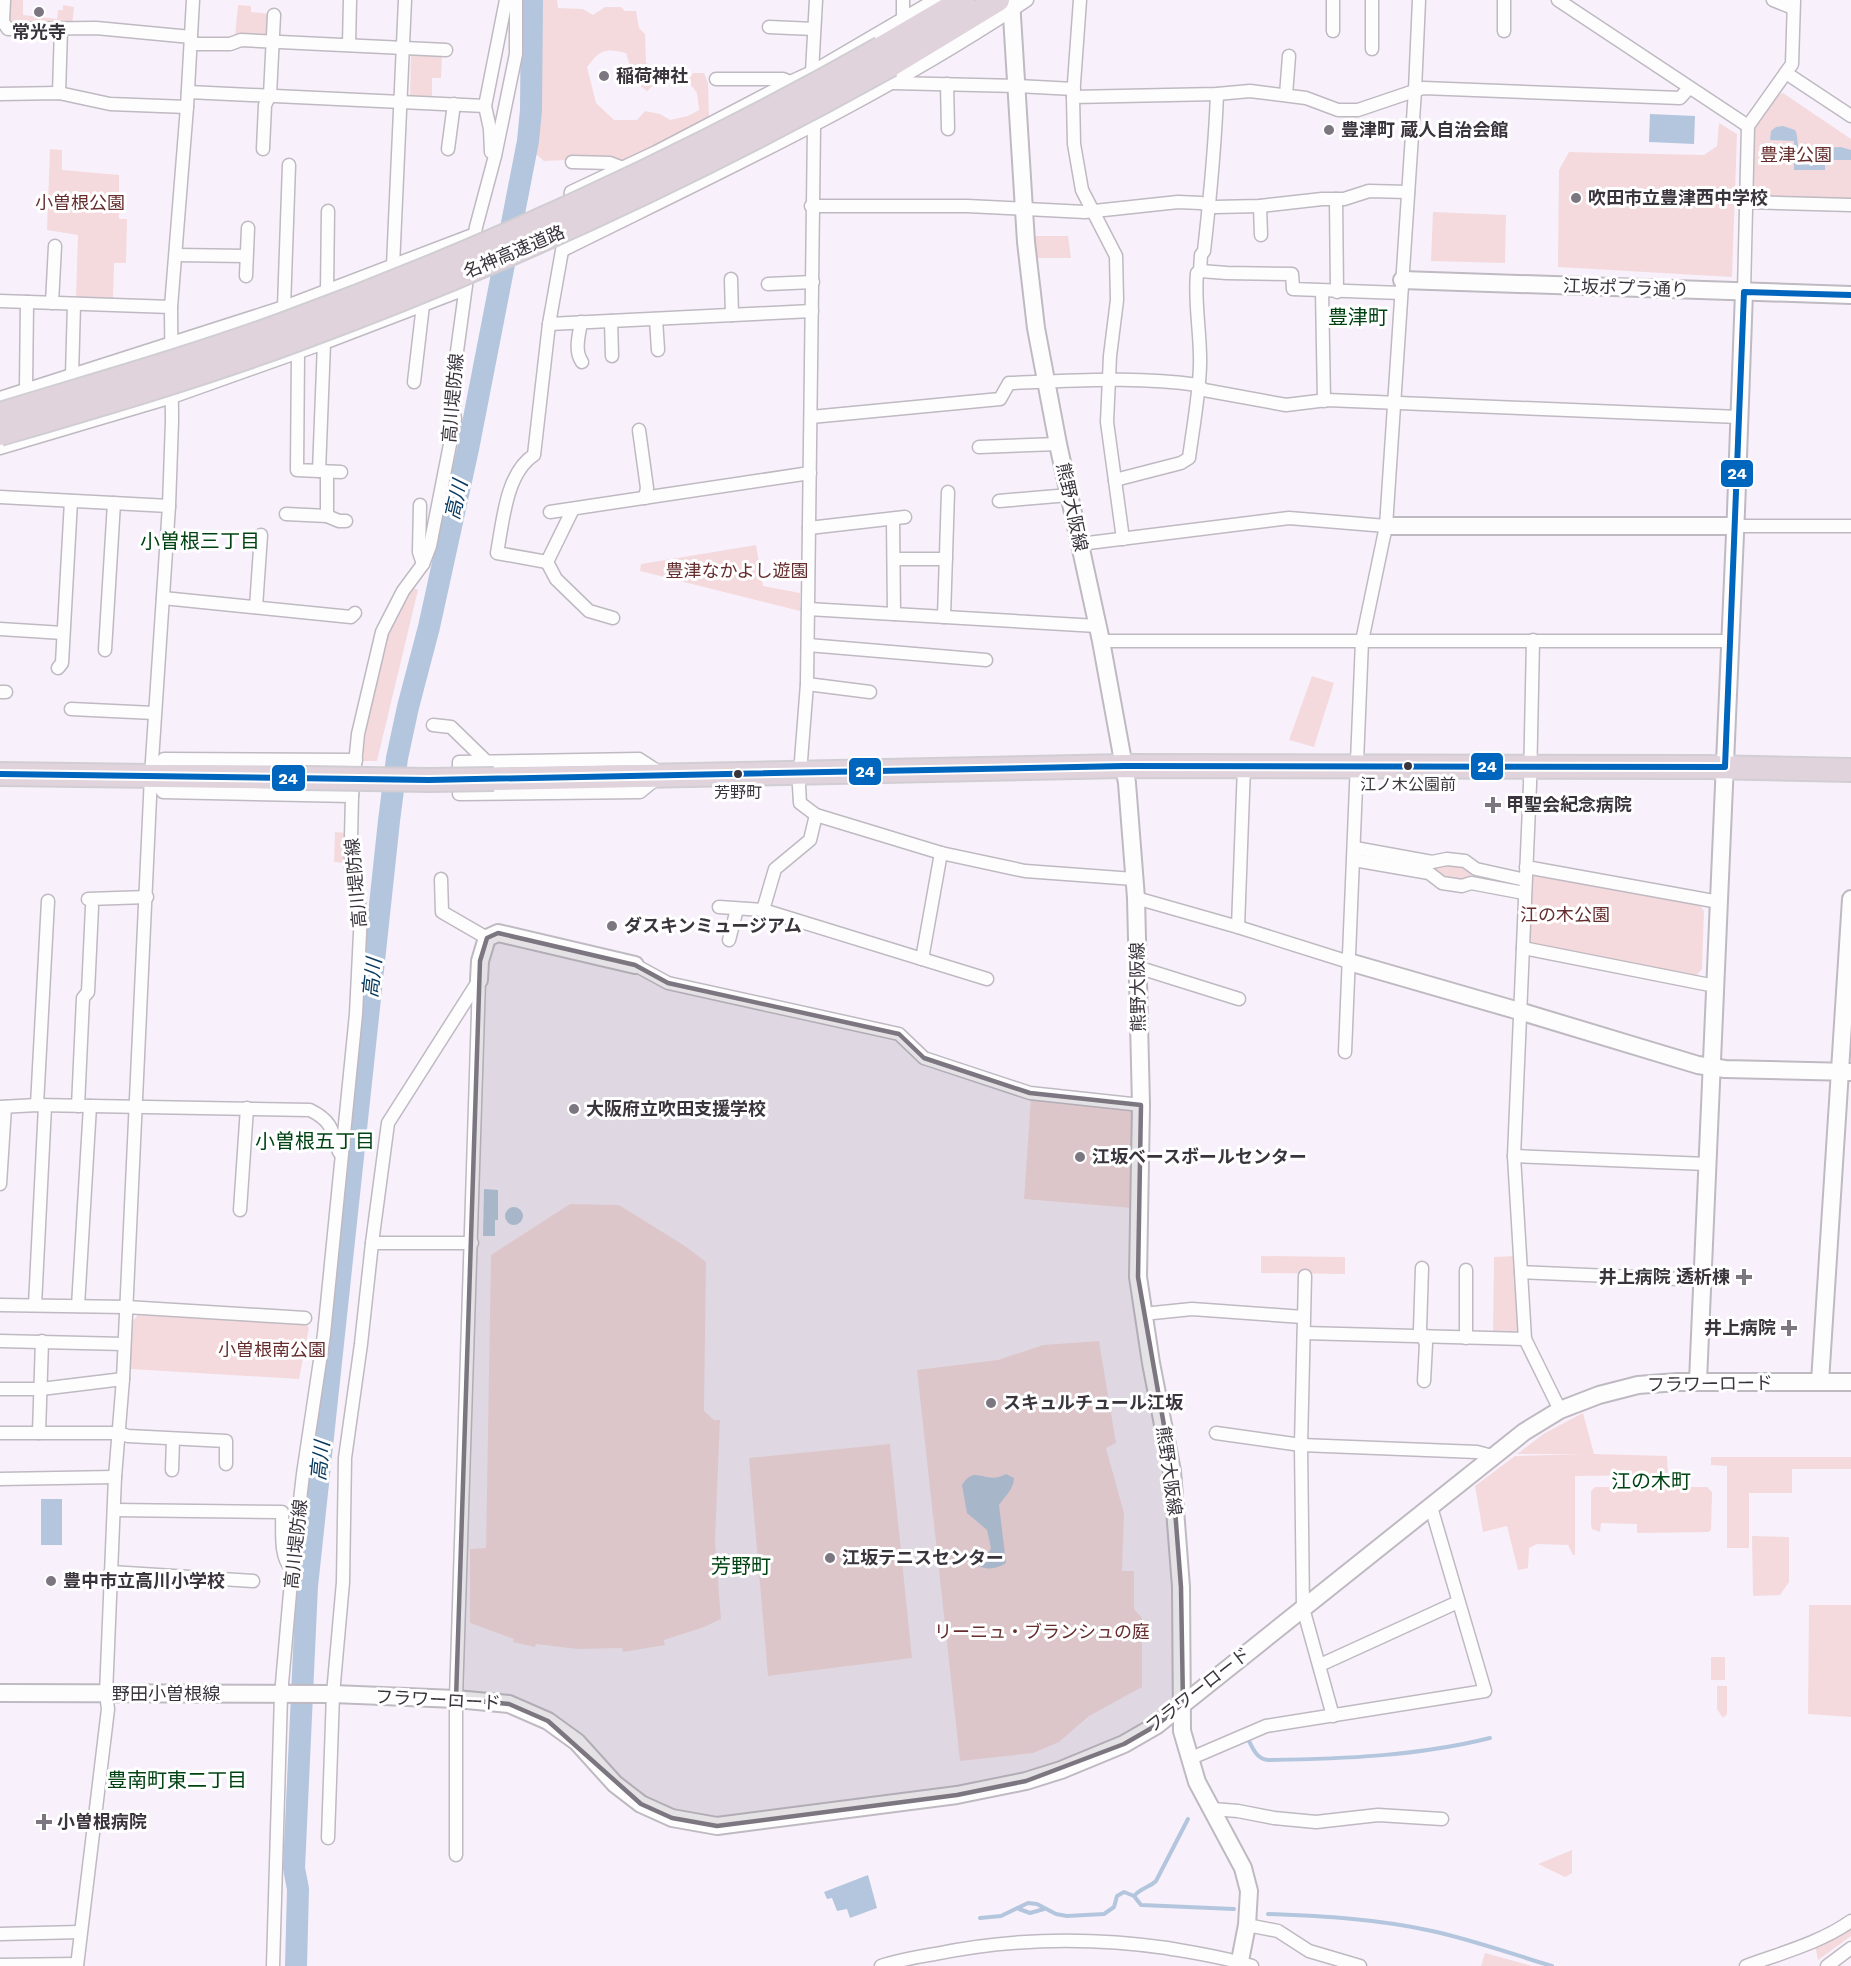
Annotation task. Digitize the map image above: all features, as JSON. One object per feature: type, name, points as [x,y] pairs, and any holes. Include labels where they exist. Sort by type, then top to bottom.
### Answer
[{"type":"highway","name":"名神高速道路","points":[[0,414],[283,324],[492,242],[605,191],[790,99],[963,0]]},
{"type":"highway","name":"名神高速道路","points":[[0,434],[192,376],[295,340],[492,263],[669,182],[1007,4]]},
{"type":"highway","points":[[0,774],[429,780],[490,770],[662,774],[1124,766],[1530,766],[1851,770]]},
{"type":"street","points":[[4,0],[3,22],[9,29],[96,28],[230,44],[241,40],[446,50]]},
{"type":"street","points":[[0,1965],[77,1965],[108,1709],[106,1694],[115,1478],[123,1379],[154,713],[169,506],[172,396],[171,307],[193,0]]},
{"type":"street","points":[[349,45],[351,0]]},
{"type":"street","points":[[393,266],[405,0]]},
{"type":"street","points":[[491,171],[490,129],[485,105],[506,0]]},
{"type":"street","name":"高川堤防線","points":[[273,1966],[281,1695],[303,1474],[324,1334],[356,1014],[361,913],[351,868],[352,796],[358,734],[382,632],[403,591],[423,564],[430,546],[454,419],[451,395],[465,289],[475,234],[516,54],[516,0]]},
{"type":"street","points":[[816,0],[812,72],[813,282],[808,645],[800,803],[816,815],[941,853],[1025,871],[1134,879]]},
{"type":"street","points":[[903,0],[903,19]]},
{"type":"street","points":[[547,562],[497,553],[515,474],[524,461],[534,455],[549,324],[571,192],[812,72],[935,0]]},
{"type":"street","points":[[563,250],[814,126],[891,83],[1007,4],[1028,0]]},
{"type":"street","points":[[1080,0],[1073,93],[1074,144],[1082,190],[1116,256],[1116,300],[1108,379],[1107,422],[1123,539]]},
{"type":"street","points":[[1333,0],[1333,31]]},
{"type":"street","points":[[1372,0],[1372,49]]},
{"type":"street","points":[[1345,1052],[1362,641],[1386,526],[1419,0]]},
{"type":"street","points":[[1504,0],[1504,31]]},
{"type":"street","points":[[1558,0],[1749,126]]},
{"type":"street","points":[[1698,1381],[1735,526],[1749,126],[1792,64],[1794,4],[1773,0]]},
{"type":"street","name":"熊野大阪線","points":[[1007,4],[1017,86],[1029,276],[1058,444],[1099,633],[1124,766],[1136,898],[1141,1105],[1138,1277],[1151,1363],[1172,1472],[1181,1587],[1182,1731],[1197,1782],[1243,1868],[1249,1891],[1243,1965]]},
{"type":"street","points":[[263,149],[265,105],[270,95],[274,15]]},
{"type":"street","points":[[769,27],[814,29]]},
{"type":"street","points":[[60,29],[60,93]]},
{"type":"street","points":[[1286,95],[1289,56]]},
{"type":"street","points":[[1786,73],[1851,116]]},
{"type":"street","points":[[716,79],[783,79],[790,82]]},
{"type":"street","points":[[891,83],[1017,86],[1073,93],[1217,94],[1250,91],[1306,98],[1338,110],[1358,110],[1423,88],[1680,99],[1689,88]]},
{"type":"street","points":[[947,84],[948,129]]},
{"type":"street","points":[[0,94],[60,93],[110,104],[187,106]]},
{"type":"street","points":[[188,93],[485,105]]},
{"type":"street","points":[[1115,480],[1187,461],[1198,385],[1199,332],[1195,294],[1209,205],[1215,149],[1217,94]]},
{"type":"street","points":[[448,149],[454,104]]},
{"type":"street","points":[[572,162],[610,163],[622,168]]},
{"type":"street","points":[[284,307],[289,165]]},
{"type":"street","points":[[811,206],[967,206],[1091,211],[1178,202],[1215,207],[1260,206],[1322,198],[1353,197],[1369,191],[1407,192]]},
{"type":"street","points":[[1336,199],[1336,292]]},
{"type":"street","points":[[1747,202],[1851,205]]},
{"type":"street","points":[[1260,206],[1261,235]]},
{"type":"street","points":[[327,292],[328,210]]},
{"type":"street","points":[[246,276],[248,228]]},
{"type":"street","points":[[0,398],[284,307],[475,234]]},
{"type":"street","points":[[52,303],[55,246]]},
{"type":"street","points":[[176,255],[246,256]]},
{"type":"street","points":[[1200,271],[1292,274],[1293,289],[1336,292],[1401,286]]},
{"type":"street","points":[[731,279],[732,315]]},
{"type":"street","points":[[768,284],[813,282]]},
{"type":"street","name":"江坂ポプラ通り","points":[[1401,286],[1851,295]]},
{"type":"street","points":[[0,448],[172,396],[298,353],[465,289]]},
{"type":"street","points":[[1322,291],[1324,401]]},
{"type":"street","points":[[0,301],[171,307]]},
{"type":"street","points":[[26,390],[27,302]]},
{"type":"street","points":[[72,376],[74,304]]},
{"type":"street","points":[[414,382],[423,305]]},
{"type":"street","points":[[549,324],[812,311]]},
{"type":"street","points":[[656,319],[658,350]]},
{"type":"street","points":[[611,321],[612,356]]},
{"type":"street","points":[[581,322],[578,357],[582,362]]},
{"type":"street","points":[[324,343],[323,471],[327,516]]},
{"type":"street","points":[[298,353],[297,471],[341,472]]},
{"type":"street","points":[[811,417],[1000,399],[1009,384],[1108,379],[1198,385],[1204,390],[1286,405],[1324,401],[1739,417]]},
{"type":"street","points":[[639,430],[647,488],[645,498]]},
{"type":"street","points":[[979,447],[1058,444]]},
{"type":"street","points":[[550,512],[810,472]]},
{"type":"street","points":[[944,617],[948,492]]},
{"type":"street","points":[[999,501],[1069,495]]},
{"type":"street","points":[[0,496],[169,506]]},
{"type":"street","points":[[58,669],[62,663],[71,501]]},
{"type":"street","points":[[105,650],[114,503]]},
{"type":"street","points":[[420,506],[418,552],[423,564]]},
{"type":"street","points":[[547,562],[573,508]]},
{"type":"street","points":[[286,514],[327,516],[346,520]]},
{"type":"street","points":[[809,528],[899,518],[894,559],[894,614]]},
{"type":"street","points":[[1080,544],[1289,518],[1386,526],[1851,526]]},
{"type":"street","points":[[256,607],[261,535]]},
{"type":"street","points":[[894,559],[946,559]]},
{"type":"street","points":[[547,562],[556,579],[589,611],[613,618]]},
{"type":"street","points":[[163,598],[351,617],[355,613]]},
{"type":"street","points":[[808,609],[944,617],[1099,633],[1362,641],[1730,641]]},
{"type":"street","points":[[0,629],[63,633]]},
{"type":"street","points":[[1533,640],[1514,1156],[1525,1339],[1560,1410]]},
{"type":"street","points":[[808,645],[986,660]]},
{"type":"street","points":[[807,684],[870,692]]},
{"type":"street","points":[[71,709],[154,713]]},
{"type":"street","points":[[433,725],[451,727],[490,770]]},
{"type":"street","points":[[151,776],[164,759],[356,760]]},
{"type":"street","points":[[490,770],[459,762],[459,794],[640,792],[662,774]]},
{"type":"street","points":[[1239,927],[1244,766]]},
{"type":"street","points":[[151,776],[163,792],[352,796]]},
{"type":"street","points":[[763,910],[775,868],[810,840],[816,815]]},
{"type":"street","points":[[922,959],[941,853]]},
{"type":"street","points":[[1354,854],[1429,873],[1442,883],[1462,886],[1525,880]]},
{"type":"street","points":[[1354,854],[1432,862],[1447,859],[1465,861],[1476,869],[1525,880],[1719,902]]},
{"type":"street","points":[[441,879],[442,912],[487,938]]},
{"type":"street","points":[[78,1306],[84,1106],[82,998],[88,992],[90,903],[147,897]]},
{"type":"street","points":[[1136,898],[1711,1068],[1846,1071]]},
{"type":"street","points":[[1820,1382],[1846,1071],[1851,899]]},
{"type":"street","points":[[35,1305],[48,901]]},
{"type":"street","points":[[718,907],[763,910],[987,979]]},
{"type":"street","points":[[729,940],[737,909]]},
{"type":"street","points":[[456,1855],[456,1699],[479,980],[480,961],[487,938],[498,933],[635,965],[668,983],[899,1034],[924,1059],[1030,1093],[1141,1105]]},
{"type":"street","points":[[1523,948],[1715,986]]},
{"type":"street","points":[[1137,967],[1239,999]]},
{"type":"street","points":[[328,1838],[333,1694],[343,1582],[345,1458],[388,1123],[479,980]]},
{"type":"street","points":[[0,1184],[3,1107],[310,1110],[324,1117],[332,1130],[341,1158]]},
{"type":"street","points":[[240,1210],[247,1108]]},
{"type":"street","points":[[1514,1156],[1707,1164]]},
{"type":"street","points":[[372,1243],[472,1244]]},
{"type":"street","points":[[1422,1268],[1420,1330],[1426,1344],[1424,1381]]},
{"type":"street","points":[[1466,1270],[1466,1338]]},
{"type":"street","points":[[1521,1272],[1702,1280]]},
{"type":"street","points":[[1305,1276],[1301,1445],[1303,1608],[1333,1716]]},
{"type":"street","points":[[0,1305],[126,1307],[305,1318]]},
{"type":"street","points":[[1143,1314],[1192,1309],[1303,1317]]},
{"type":"street","points":[[1304,1333],[1525,1339]]},
{"type":"street","points":[[0,1341],[124,1344]]},
{"type":"street","points":[[39,1433],[42,1341]]},
{"type":"street","points":[[0,1389],[40,1389],[123,1379]]},
{"type":"street","name":"フラワーロード","points":[[333,1694],[456,1699],[509,1704],[548,1721],[577,1742],[615,1784],[641,1804],[672,1818],[717,1826],[957,1795],[1026,1781],[1061,1770],[1124,1744],[1157,1725],[1492,1456],[1524,1432],[1560,1410],[1599,1395],[1638,1385],[1698,1381],[1851,1382]]},
{"type":"street","points":[[0,1434],[119,1433],[128,1436],[226,1442],[226,1464]]},
{"type":"street","points":[[1216,1433],[1301,1445],[1477,1452],[1492,1456]]},
{"type":"street","points":[[172,1438],[172,1470]]},
{"type":"street","points":[[0,1479],[115,1478]]},
{"type":"street","points":[[1189,1759],[1266,1726],[1485,1691],[1431,1507]]},
{"type":"street","points":[[114,1510],[282,1512],[284,1550],[288,1565],[292,1570]]},
{"type":"street","points":[[111,1572],[253,1581]]},
{"type":"street","points":[[1320,1665],[1458,1602]]},
{"type":"street","name":"野田小曽根線","points":[[0,1693],[333,1694]]},
{"type":"street","points":[[1212,1809],[1316,1822],[1378,1815],[1442,1819]]},
{"type":"street","points":[[1746,1966],[1812,1942],[1851,1921]]},
{"type":"street","points":[[1247,1925],[1278,1932],[1309,1951],[1359,1966]]},
{"type":"street","points":[[0,1934],[80,1932]]},
{"type":"street","points":[[881,1966],[959,1949],[1013,1942],[1066,1940],[1137,1944],[1212,1955],[1243,1965]]},
{"type":"street","points":[[1827,1966],[1851,1948]]},
{"type":"highlighted area","points":[[498,933],[635,965],[668,983],[899,1034],[924,1058],[1030,1093],[1141,1105],[1138,1277],[1172,1471],[1181,1587],[1183,1703],[1157,1725],[1124,1744],[1026,1781],[957,1795],[717,1826],[672,1818],[641,1804],[548,1721],[509,1704],[456,1699],[480,961],[487,938]]},
{"type":"green space","points":[[9,0],[23,0],[23,15],[57,19],[58,10],[63,10],[63,5],[74,7],[72,25],[13,26],[8,20]]},
{"type":"green space","points":[[540,0],[557,0],[558,8],[583,9],[593,15],[605,7],[621,7],[625,11],[636,11],[639,28],[645,34],[646,63],[657,68],[658,81],[647,91],[635,82],[626,53],[619,51],[608,50],[600,53],[587,67],[596,103],[614,120],[637,120],[645,111],[660,114],[670,120],[688,116],[699,110],[697,93],[688,81],[693,73],[704,73],[708,83],[709,118],[626,162],[610,158],[544,161],[532,151],[540,84]]},
{"type":"green space","points":[[238,5],[251,6],[251,12],[270,14],[269,33],[266,37],[235,36]]},
{"type":"green space","points":[[411,54],[442,55],[441,78],[432,78],[432,98],[410,97]]},
{"type":"green space","name":"豊津公園","points":[[1783,93],[1851,139],[1851,200],[1757,197],[1750,191],[1753,132],[1776,96]]},
{"type":"green space","points":[[1719,123],[1737,134],[1732,277],[1558,267],[1559,170],[1569,152],[1704,155],[1717,146]]},
{"type":"green space","name":"小曽根公園","points":[[50,149],[62,150],[62,170],[119,175],[119,219],[127,219],[126,263],[114,263],[113,300],[76,298],[78,235],[47,230]]},
{"type":"green space","points":[[1433,212],[1506,215],[1505,263],[1431,261]]},
{"type":"green space","points":[[1032,236],[1068,236],[1071,258],[1033,258]]},
{"type":"green space","name":"豊津なかよし遊園","points":[[756,545],[763,586],[800,593],[800,611],[640,571],[641,564]]},
{"type":"green space","points":[[411,587],[418,590],[377,761],[363,761],[366,729],[379,665],[391,628]]},
{"type":"green space","points":[[1312,676],[1334,683],[1314,747],[1289,740]]},
{"type":"green space","points":[[335,832],[348,833],[346,863],[334,862]]},
{"type":"green space","points":[[1447,864],[1460,866],[1471,872],[1470,878],[1452,878],[1435,871],[1435,867]]},
{"type":"green space","name":"江の木公園","points":[[1537,874],[1700,905],[1704,911],[1702,969],[1696,976],[1533,945],[1528,939],[1530,880]]},
{"type":"green space","name":"江坂ベースボールセンター","points":[[1031,1098],[1130,1110],[1134,1116],[1132,1208],[1024,1199]]},
{"type":"green space","points":[[570,1204],[619,1205],[685,1246],[706,1262],[704,1411],[714,1420],[720,1420],[715,1541],[721,1619],[664,1640],[665,1645],[623,1652],[622,1648],[577,1649],[536,1644],[535,1647],[513,1642],[514,1639],[470,1623],[470,1549],[486,1548],[491,1255]]},
{"type":"green space","points":[[1261,1256],[1345,1257],[1345,1274],[1261,1273]]},
{"type":"green space","points":[[1515,1256],[1520,1328],[1516,1334],[1493,1333],[1494,1257]]},
{"type":"green space","name":"小曽根南公園","points":[[138,1315],[307,1325],[309,1328],[299,1379],[130,1369],[132,1322]]},
{"type":"green space","name":"リーニュ・ブランシュの庭","points":[[1099,1341],[1116,1443],[1106,1448],[1124,1513],[1122,1571],[1134,1571],[1134,1609],[1142,1618],[1142,1687],[1089,1716],[1059,1742],[1033,1753],[960,1761],[917,1370],[998,1360],[1043,1345]]},
{"type":"green space","points":[[1583,1413],[1594,1454],[1667,1456],[1668,1475],[1575,1476],[1575,1555],[1568,1545],[1537,1544],[1529,1548],[1528,1568],[1518,1570],[1507,1526],[1483,1532],[1475,1486],[1515,1456],[1584,1454],[1517,1454],[1545,1433]]},
{"type":"green space","name":"江坂テニスセンター","points":[[890,1444],[912,1658],[768,1676],[749,1458]]},
{"type":"green space","points":[[1711,1457],[1851,1457],[1851,1469],[1792,1469],[1792,1493],[1749,1493],[1749,1548],[1727,1548],[1727,1466],[1711,1465]]},
{"type":"green space","points":[[1595,1487],[1707,1487],[1712,1492],[1711,1530],[1708,1532],[1637,1533],[1637,1524],[1601,1523],[1600,1532],[1592,1529],[1591,1525],[1591,1491]]},
{"type":"green space","points":[[1752,1536],[1789,1537],[1789,1582],[1780,1595],[1753,1596]]},
{"type":"green space","points":[[1809,1605],[1851,1605],[1851,1717],[1808,1714]]},
{"type":"green space","points":[[1711,1657],[1725,1657],[1725,1680],[1711,1680]]},
{"type":"green space","points":[[1717,1686],[1727,1686],[1727,1714],[1723,1718],[1717,1709]]},
{"type":"green space","points":[[1572,1850],[1572,1873],[1565,1877],[1538,1864]]},
{"type":"green space","points":[[1851,1926],[1851,1936],[1818,1960],[1815,1945]]},
{"type":"green space","points":[[1485,1953],[1532,1966],[1481,1966]]},
{"type":"water","points":[[1650,114],[1695,116],[1694,144],[1649,142]]},
{"type":"water","points":[[1783,126],[1795,130],[1800,151],[1814,165],[1820,162],[1818,155],[1823,148],[1841,147],[1851,150],[1851,160],[1825,160],[1825,170],[1794,170],[1794,141],[1770,140],[1771,131]]},
{"type":"water","points":[[484,1189],[498,1190],[498,1220],[495,1220],[495,1236],[483,1236]]},
{"type":"water","points":[[514,1207],[520,1210],[523,1216],[520,1222],[514,1225],[508,1222],[505,1216],[508,1210]]},
{"type":"water","points":[[1006,1474],[1014,1478],[1014,1482],[999,1505],[1006,1563],[995,1568],[983,1568],[976,1564],[977,1561],[987,1556],[991,1548],[987,1530],[967,1513],[962,1485],[967,1479],[976,1475],[992,1478]]},
{"type":"water","points":[[41,1499],[62,1499],[62,1545],[41,1545]]},
{"type":"water","points":[[868,1875],[877,1908],[850,1918],[847,1909],[837,1911],[832,1898],[827,1899],[824,1892]]},
{"type":"waterway","name":"高川","points":[[296,1966],[298,1889],[294,1868],[307,1586],[389,821],[397,758],[429,627],[468,449],[528,141],[531,110],[532,0]]},
{"type":"waterway","points":[[1249,1741],[1258,1756],[1268,1760],[1408,1753],[1490,1738]]},
{"type":"waterway","points":[[1134,1896],[1156,1881],[1188,1819]]},
{"type":"waterway","points":[[980,1918],[1001,1916],[1028,1903],[1037,1904],[1056,1914],[1067,1916],[1104,1914],[1114,1907],[1117,1896],[1124,1892],[1134,1896],[1141,1905],[1234,1909]]},
{"type":"waterway","points":[[1019,1909],[1030,1913],[1044,1909]]},
{"type":"waterway","points":[[1268,1914],[1350,1919],[1412,1927],[1462,1939],[1552,1966]]},
{"type":"transit line","name":"24","points":[[0,774],[429,780],[1124,766],[1725,767],[1744,292],[1851,295]]},
{"type":"place","name":"常光寺","points":[[39,12]]},
{"type":"place","name":"稲荷神社","points":[[604,76]]},
{"type":"place","name":"豊津町 蔵人自治会館","points":[[1329,130]]},
{"type":"place","name":"吹田市立豊津西中学校","points":[[1576,198]]},
{"type":"place","name":"江ノ木公園前","points":[[1408,766]]},
{"type":"place","name":"芳野町","points":[[738,774]]},
{"type":"place","name":"甲聖会紀念病院","points":[[1493,805]]},
{"type":"place","name":"ダスキンミュージアム","points":[[612,926]]},
{"type":"place","name":"大阪府立吹田支援学校","points":[[574,1109]]},
{"type":"place","name":"江坂ベースボールセンター","points":[[1080,1157]]},
{"type":"place","name":"井上病院 透析棟","points":[[1744,1277]]},
{"type":"place","name":"井上病院","points":[[1789,1328]]},
{"type":"place","name":"スキュルチュール江坂","points":[[991,1403]]},
{"type":"place","name":"江坂テニスセンター","points":[[830,1558]]},
{"type":"place","name":"豊中市立高川小学校","points":[[51,1581]]},
{"type":"place","name":"小曽根病院","points":[[44,1822]]},
{"type":"district","name":"豊津町","points":[[1358,317]]},
{"type":"district","name":"小曽根三丁目","points":[[200,541]]},
{"type":"district","name":"小曽根五丁目","points":[[315,1141]]},
{"type":"district","name":"江の木町","points":[[1651,1481]]},
{"type":"district","name":"芳野町","points":[[741,1566]]},
{"type":"district","name":"豊南町東二丁目","points":[[177,1780]]}]
